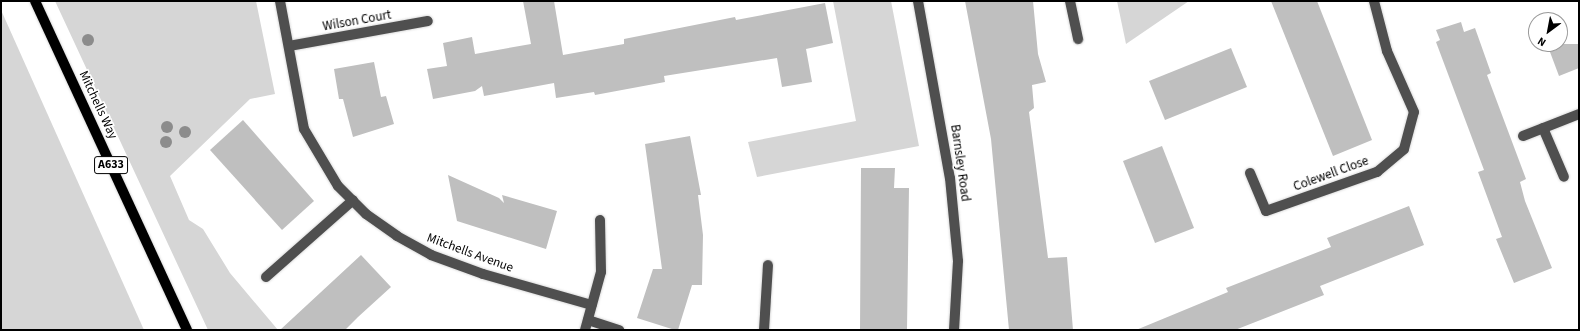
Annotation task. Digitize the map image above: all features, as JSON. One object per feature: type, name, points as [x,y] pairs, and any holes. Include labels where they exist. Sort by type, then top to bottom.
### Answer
[{"type":"main road","name":"Mitchells Way","points":[[35,1],[187,330]]},
{"type":"street","name":"Mitchells Avenue","points":[[280,1],[304,129],[338,186],[397,236],[431,255],[483,274],[592,305]]},
{"type":"street","name":"Barnsley Road","points":[[918,1],[950,178],[958,261],[954,330]]},
{"type":"street","points":[[1070,1],[1078,39]]},
{"type":"street","name":"Colewell Close","points":[[1250,173],[1266,211],[1377,172],[1404,150],[1414,112],[1388,51],[1374,1]]},
{"type":"street","name":"Wilson Court","points":[[289,46],[428,21]]},
{"type":"street","points":[[1523,136],[1579,114]]},
{"type":"street","points":[[1542,128],[1564,177]]},
{"type":"street","points":[[266,277],[353,200]]},
{"type":"street","points":[[600,220],[601,272],[586,325],[619,330]]},
{"type":"street","points":[[764,330],[768,265]]},
{"type":"shaded area","points":[[55,1],[256,1],[275,94],[250,99],[170,176],[189,220],[203,229],[230,273],[278,330],[208,330]]},
{"type":"shaded area","points":[[833,1],[891,1],[919,146],[757,177],[748,142],[856,121]]},
{"type":"shaded area","points":[[1117,1],[1189,1],[1126,44]]},
{"type":"shaded area","points":[[1,10],[144,330],[1,330]]},
{"type":"building","points":[[523,1],[554,1],[563,55],[624,44],[624,39],[735,17],[736,20],[825,3],[833,43],[806,49],[812,82],[782,87],[777,58],[664,76],[665,82],[595,95],[594,92],[556,98],[554,83],[484,96],[482,86],[475,91],[433,99],[427,69],[447,66],[443,43],[472,37],[475,54],[531,44]]},
{"type":"building","points":[[965,1],[1033,1],[1038,54],[1046,82],[1032,85],[1034,108],[1029,112],[1048,258],[1067,257],[1073,330],[1009,330],[991,139]]},
{"type":"building","points":[[1271,1],[1317,1],[1372,140],[1333,156]]},
{"type":"building","points":[[1461,22],[1464,32],[1475,28],[1491,73],[1487,75],[1526,179],[1520,182],[1525,201],[1552,268],[1514,283],[1496,239],[1502,237],[1478,172],[1484,170],[1436,42],[1440,40],[1436,30]]},
{"type":"building","points":[[1568,44],[1579,44],[1579,68],[1559,76],[1550,52],[1568,52]]},
{"type":"building","points":[[1231,48],[1247,87],[1165,120],[1149,81]]},
{"type":"building","points":[[374,62],[381,97],[386,96],[394,124],[353,137],[343,99],[339,99],[334,69]]},
{"type":"building","points":[[243,120],[314,201],[282,230],[210,150]]},
{"type":"building","points":[[690,136],[701,195],[698,195],[703,235],[702,285],[692,285],[678,330],[675,330],[637,318],[653,269],[662,269],[645,144]]},
{"type":"building","points":[[1162,146],[1194,228],[1155,243],[1123,161]]},
{"type":"building","points":[[861,168],[895,168],[894,188],[909,188],[907,330],[860,330]]},
{"type":"building","points":[[448,175],[499,198],[504,203],[502,195],[557,211],[546,249],[457,221]]},
{"type":"building","points":[[1409,206],[1424,245],[1320,286],[1324,295],[1235,330],[1136,330],[1228,292],[1226,288],[1331,247],[1327,238]]},
{"type":"building","points":[[361,255],[391,287],[345,330],[280,330]]}]
